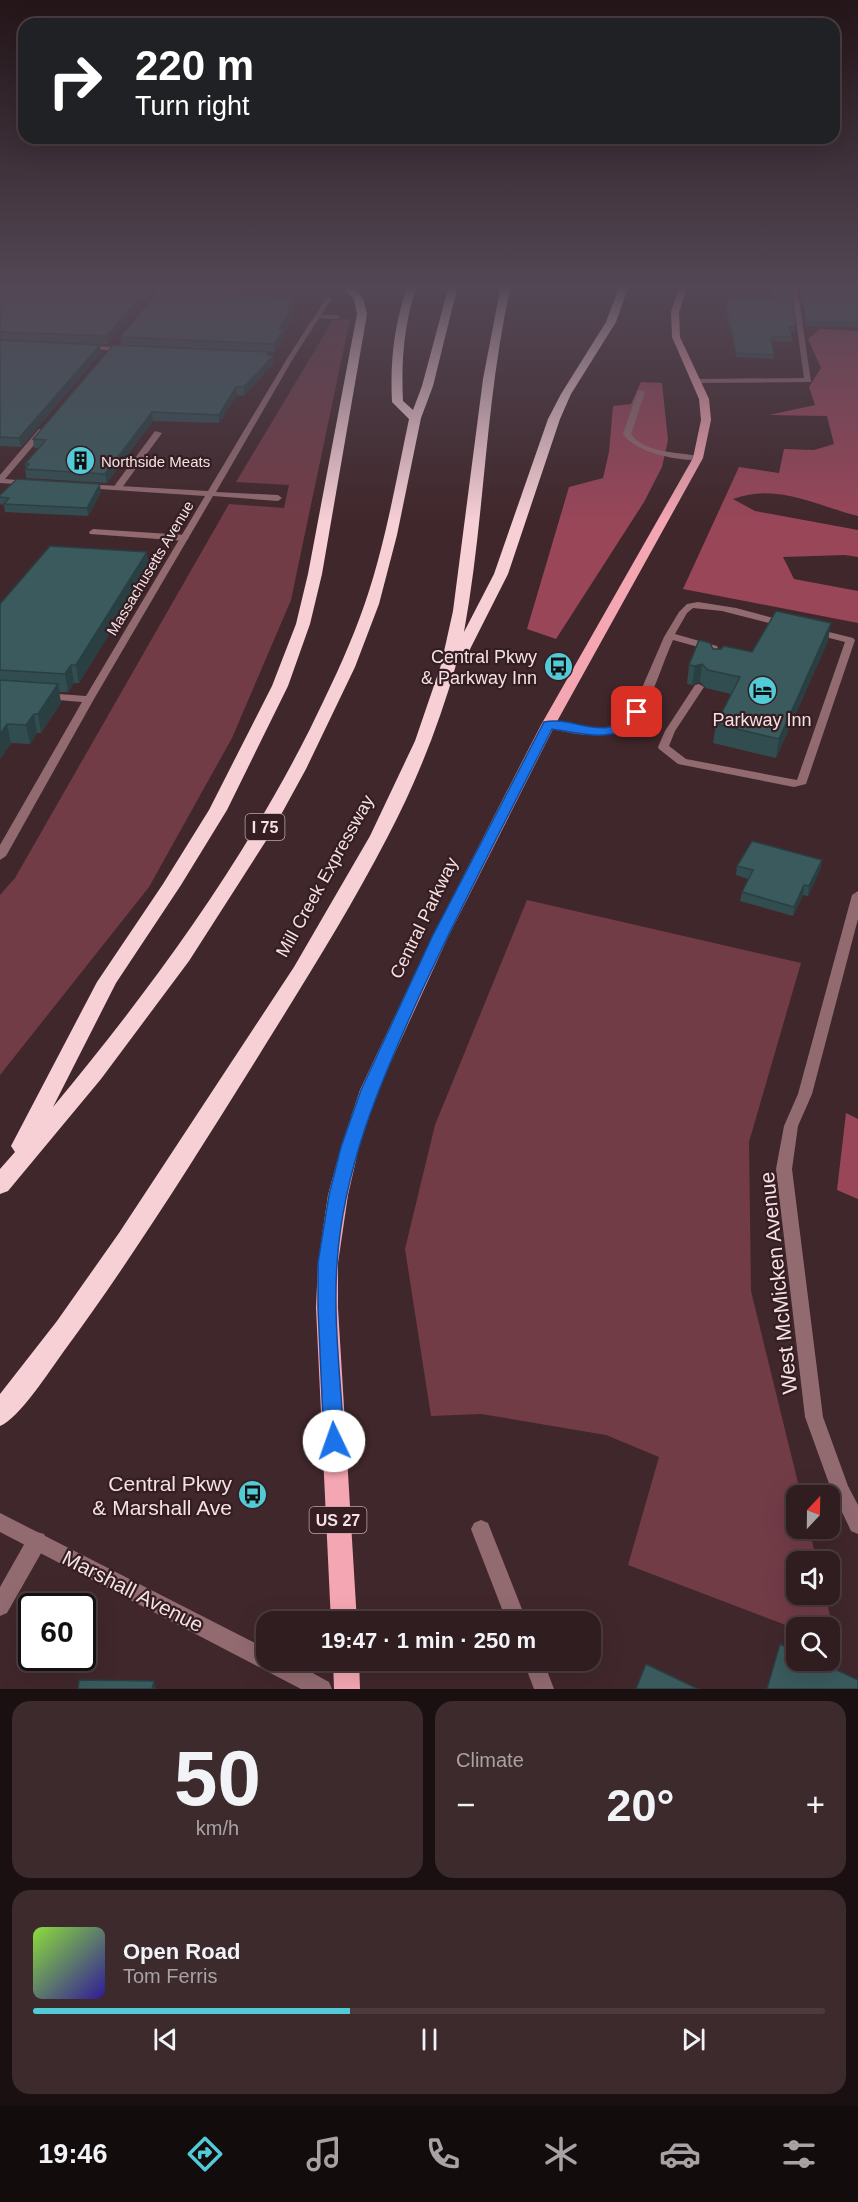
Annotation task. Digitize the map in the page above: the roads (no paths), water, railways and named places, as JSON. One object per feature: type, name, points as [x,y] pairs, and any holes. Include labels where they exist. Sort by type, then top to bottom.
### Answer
[{"type":"highway","points":[[3,1182],[107,982],[172,885],[218,810],[254,741],[287,665],[303,624],[315,574],[353,364]]},
{"type":"highway","points":[[396,364],[398,402],[415,418]]},
{"type":"highway","name":"I 75","points":[[3,1182],[135,1019],[182,956],[252,850],[304,761],[344,675],[371,605],[384,561],[415,418],[423,403],[432,364]]},
{"type":"highway","name":"Mill Creek Expressway","points":[[0,1414],[89,1295],[204,1124],[284,999],[382,832],[420,747],[442,690],[459,618],[492,364]]},
{"type":"highway","points":[[442,690],[501,574],[554,419],[584,364]]},
{"type":"main road","name":"Central Parkway","points":[[343,1611],[327,1308],[328,1263],[338,1195],[350,1147],[369,1090],[440,937],[548,725],[698,458],[706,420],[704,399],[688,364]]},
{"type":"main road","points":[[346,1671],[347,1689]]},
{"type":"street","name":"Massachusetts Avenue","points":[[0,856],[89,699],[287,364]]},
{"type":"street","points":[[697,381],[808,380],[806,364]]},
{"type":"street","points":[[641,392],[627,434],[630,441],[658,451],[698,458]]},
{"type":"street","points":[[0,481],[46,427]]},
{"type":"street","points":[[118,488],[158,433]]},
{"type":"street","points":[[0,481],[36,483]]},
{"type":"street","points":[[71,485],[278,498]]},
{"type":"street","points":[[93,532],[185,538]]},
{"type":"street","points":[[548,725],[601,732],[621,729],[630,723],[670,636],[684,610],[692,606],[724,609],[792,626]]},
{"type":"street","points":[[699,687],[663,747],[682,762],[794,784],[802,782],[850,640],[804,628]]},
{"type":"street","points":[[670,636],[711,647],[717,652],[715,663]]},
{"type":"street","points":[[33,695],[89,699]]},
{"type":"street","name":"West McMicken Avenue","points":[[858,895],[805,1094],[791,1126],[784,1169],[814,1417],[840,1489],[858,1525]]},
{"type":"street","name":"Marshall Avenue","points":[[0,1522],[256,1654]]},
{"type":"street","points":[[481,1529],[514,1611]]},
{"type":"street","points":[[0,1606],[37,1541]]},
{"type":"street","name":"Marshall Avenue","points":[[288,1671],[322,1689]]},
{"type":"street","points":[[537,1671],[544,1689]]},
{"type":"place","name":"Northside Meats","points":[[80,461]]},
{"type":"place","name":"Central Pkwy & Parkway Inn","points":[[558,667]]},
{"type":"place","name":"Parkway Inn","points":[[762,691]]},
{"type":"place","name":"Central Pkwy & Marshall Ave","points":[[253,1495]]}]
